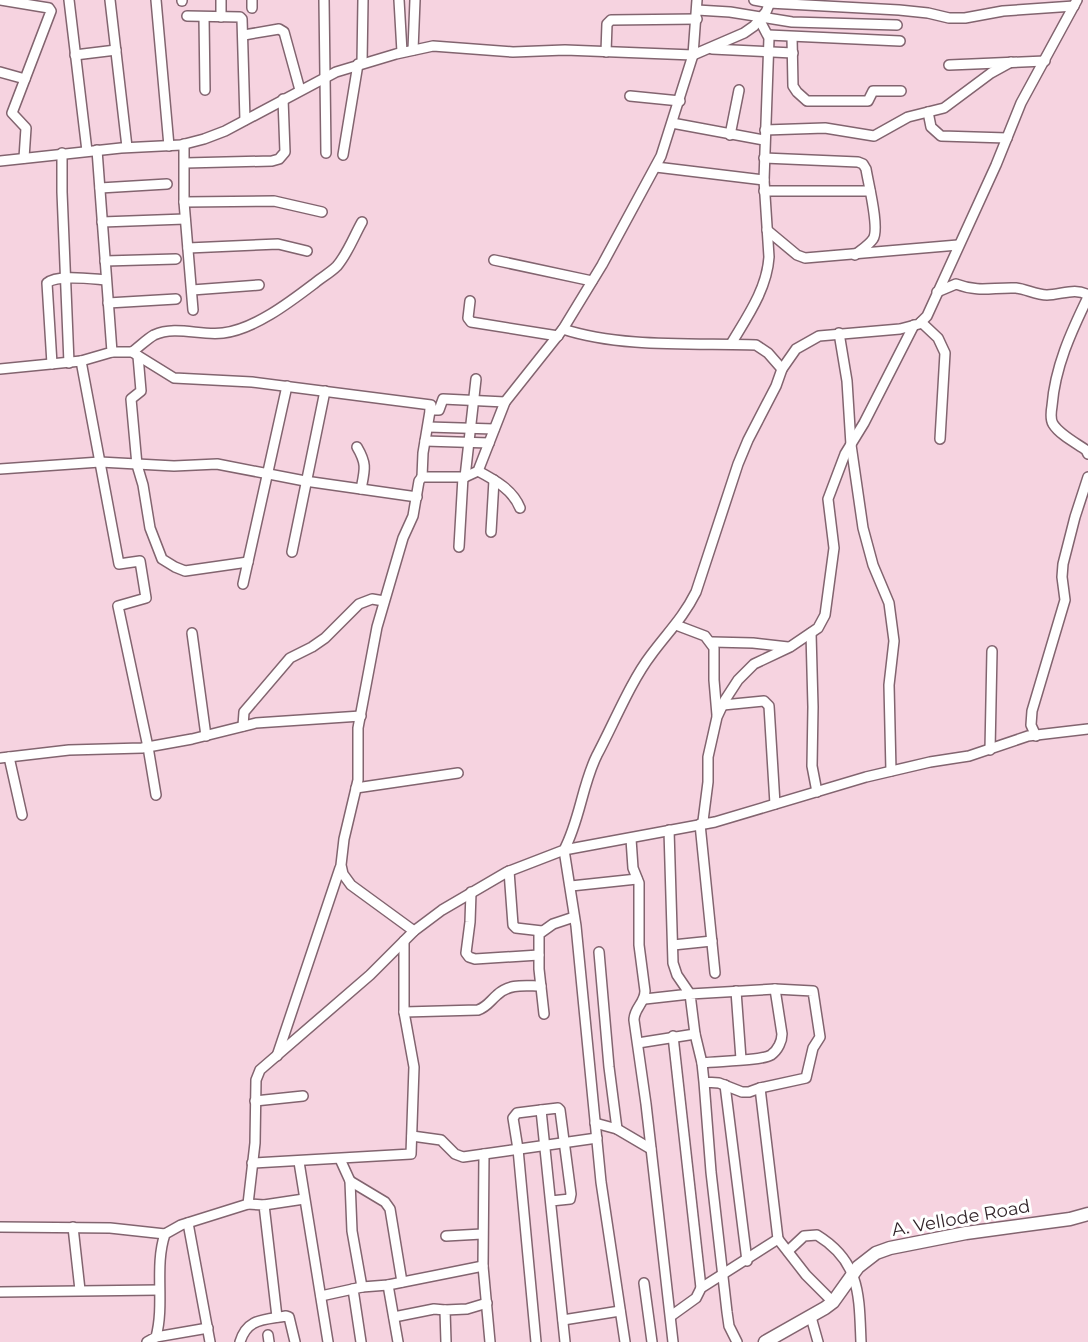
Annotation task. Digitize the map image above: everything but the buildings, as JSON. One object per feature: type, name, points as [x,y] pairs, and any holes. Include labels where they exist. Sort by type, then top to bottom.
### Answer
[{"type":"main road","name":"A. Vellode Road","points":[[772,1340],[833,1302],[867,1259],[890,1248],[921,1241],[1070,1219],[1088,1214]]},
{"type":"street","points":[[0,0],[49,8],[51,11],[12,113],[26,128],[24,158]]},
{"type":"street","points":[[69,0],[75,55],[100,188],[112,352]]},
{"type":"street","points":[[110,0],[127,147]]},
{"type":"street","points":[[156,0],[169,146]]},
{"type":"street","points":[[221,0],[221,17]]},
{"type":"street","points":[[324,0],[326,153]]},
{"type":"street","points":[[343,155],[360,64],[363,0]]},
{"type":"street","points":[[399,0],[402,52]]},
{"type":"street","points":[[413,50],[415,0]]},
{"type":"street","points":[[754,0],[842,3],[928,13],[948,18],[1076,3]]},
{"type":"street","points":[[0,161],[92,150],[184,144],[225,131],[324,78],[360,64],[433,46],[513,52],[566,50],[693,55],[744,33],[766,12],[770,2]]},
{"type":"street","points":[[625,1342],[601,1182],[571,886],[564,850],[573,834],[596,759],[638,676],[651,655],[676,625],[696,592],[738,464],[782,369],[796,350],[819,336],[900,329],[917,323],[927,316],[1021,104],[1076,3]]},
{"type":"street","points":[[606,52],[607,24],[611,20],[697,10],[792,22],[897,26]]},
{"type":"street","points":[[422,477],[464,477],[478,471],[505,402],[560,333],[592,281],[661,156],[693,55],[697,10]]},
{"type":"street","points":[[187,16],[243,19],[246,120]]},
{"type":"street","points":[[204,17],[205,90]]},
{"type":"street","points":[[731,344],[756,301],[768,269],[764,158],[768,35],[760,18]]},
{"type":"street","points":[[244,35],[279,29],[284,32],[300,90]]},
{"type":"street","points":[[768,35],[900,41]]},
{"type":"street","points":[[792,37],[793,86],[807,101],[868,101],[873,91],[901,91]]},
{"type":"street","points":[[709,49],[793,53]]},
{"type":"street","points":[[75,55],[116,50]]},
{"type":"street","points":[[672,123],[730,135],[765,135],[825,128],[874,136],[908,117],[944,108],[991,73],[1011,62]]},
{"type":"street","points":[[949,65],[1045,62]]},
{"type":"street","points":[[0,72],[25,79]]},
{"type":"street","points":[[730,135],[739,90]]},
{"type":"street","points":[[630,96],[680,100]]},
{"type":"street","points":[[185,164],[279,159],[285,152],[283,99]]},
{"type":"street","points":[[928,112],[931,127],[941,136],[1007,138]]},
{"type":"street","points":[[184,144],[184,202],[193,309]]},
{"type":"street","points":[[62,153],[69,363]]},
{"type":"street","points":[[764,158],[858,162],[866,169],[874,209],[875,235],[873,240],[855,255]]},
{"type":"street","points":[[656,167],[764,180]]},
{"type":"street","points":[[100,188],[167,184]]},
{"type":"street","points":[[764,191],[870,191]]},
{"type":"street","points":[[184,202],[274,201],[322,212]]},
{"type":"street","points":[[102,222],[185,219]]},
{"type":"street","points":[[135,354],[154,336],[163,333],[174,330],[203,334],[224,333],[288,304],[335,267],[362,222]]},
{"type":"street","points":[[767,230],[805,258],[958,245]]},
{"type":"street","points":[[188,248],[278,244],[307,251]]},
{"type":"street","points":[[105,261],[176,259]]},
{"type":"street","points":[[494,260],[592,281]]},
{"type":"street","points":[[52,364],[47,283],[51,280],[66,278],[106,280]]},
{"type":"street","points":[[192,290],[258,285]]},
{"type":"street","points":[[937,292],[956,285],[972,290],[1018,288],[1038,295],[1075,291],[1088,296],[1057,369],[1051,418],[1054,426],[1086,450],[1088,454]]},
{"type":"street","points":[[108,303],[176,299]]},
{"type":"street","points":[[470,301],[468,318],[471,322],[631,342],[756,345],[768,353],[782,369]]},
{"type":"street","points":[[917,323],[938,338],[945,353],[940,439]]},
{"type":"street","points":[[715,973],[703,813],[708,782],[708,757],[717,717],[738,680],[754,664],[790,647],[811,633],[818,628],[825,615],[834,548],[828,499],[845,454],[885,385],[917,323]]},
{"type":"street","points":[[838,333],[847,381],[851,445],[867,547],[889,603],[894,641],[889,685],[891,771]]},
{"type":"street","points":[[0,369],[69,363],[112,352],[135,354],[174,378],[252,381],[431,405],[422,477],[419,481],[413,516],[403,538],[377,627],[358,728],[356,788],[344,839],[341,865],[276,1057]]},
{"type":"street","points":[[135,354],[141,390],[131,399],[137,465],[152,535],[159,554],[166,563],[185,571],[248,562]]},
{"type":"street","points":[[81,361],[119,564],[140,561],[146,598],[118,606],[156,795]]},
{"type":"street","points":[[459,547],[464,477],[476,378]]},
{"type":"street","points":[[243,584],[287,386]]},
{"type":"street","points":[[292,552],[325,391]]},
{"type":"street","points":[[430,410],[439,410],[443,399],[505,402]]},
{"type":"street","points":[[428,427],[494,429]]},
{"type":"street","points":[[425,441],[489,443]]},
{"type":"street","points":[[357,447],[366,468],[361,489]]},
{"type":"street","points":[[0,469],[100,462],[137,465],[217,464],[305,481],[417,497]]},
{"type":"street","points":[[478,471],[512,494],[520,508]]},
{"type":"street","points":[[1036,736],[1031,725],[1032,711],[1065,600],[1063,564],[1088,477]]},
{"type":"street","points":[[491,532],[494,480]]},
{"type":"street","points":[[243,726],[244,712],[290,658],[325,638],[360,604],[372,599],[384,601]]},
{"type":"street","points":[[676,625],[705,636],[712,642],[717,717]]},
{"type":"street","points":[[192,633],[206,736]]},
{"type":"street","points":[[811,633],[812,766],[817,792]]},
{"type":"street","points":[[712,642],[790,647]]},
{"type":"street","points":[[990,750],[993,651]]},
{"type":"street","points":[[723,705],[764,701],[769,706],[775,804]]},
{"type":"street","points":[[22,815],[4,757],[69,750],[148,747],[206,736],[256,723],[361,716]]},
{"type":"street","points":[[248,1204],[256,1080],[260,1070],[370,975],[414,931],[442,910],[508,871],[564,850],[703,824],[891,771],[969,756],[1028,736],[1088,729]]},
{"type":"street","points":[[356,788],[458,773]]},
{"type":"street","points":[[669,830],[674,969],[690,994],[695,1034],[702,1063],[722,1274],[729,1326],[737,1342]]},
{"type":"street","points":[[631,839],[633,868],[637,879],[639,945],[645,999],[634,1013],[673,1342]]},
{"type":"street","points":[[341,865],[343,874],[351,885],[414,931]]},
{"type":"street","points":[[508,871],[513,926],[542,931]]},
{"type":"street","points":[[571,886],[637,879]]},
{"type":"street","points":[[471,892],[470,922],[465,946],[469,957],[475,959],[539,955]]},
{"type":"street","points":[[544,1014],[538,937],[542,931],[574,917]]},
{"type":"street","points":[[252,1163],[409,1155],[412,1152],[414,1066],[404,1012],[404,941]]},
{"type":"street","points":[[673,945],[712,941]]},
{"type":"street","points":[[599,952],[617,1129]]},
{"type":"street","points":[[404,1012],[478,1010],[486,1007],[507,988],[541,986]]},
{"type":"street","points":[[645,999],[775,989],[813,991],[820,1037],[813,1048],[806,1078],[749,1092],[705,1082]]},
{"type":"street","points":[[702,1063],[765,1057],[775,1051],[780,1044],[782,1034],[775,989]]},
{"type":"street","points":[[736,992],[741,1059]]},
{"type":"street","points":[[638,1043],[695,1034]]},
{"type":"street","points":[[673,1036],[701,1288]]},
{"type":"street","points":[[725,1085],[747,1261]]},
{"type":"street","points":[[760,1088],[778,1239],[806,1275],[833,1302]]},
{"type":"street","points":[[255,1101],[303,1096]]},
{"type":"street","points":[[536,1342],[518,1149],[513,1118],[517,1113],[558,1108],[560,1110],[570,1199],[551,1202]]},
{"type":"street","points":[[541,1110],[565,1342]]},
{"type":"street","points":[[595,1123],[617,1129],[651,1149]]},
{"type":"street","points":[[412,1136],[441,1140],[460,1157],[597,1138]]},
{"type":"street","points":[[484,1154],[483,1266],[490,1342]]},
{"type":"street","points":[[340,1159],[350,1180],[361,1342]]},
{"type":"street","points":[[299,1162],[328,1342]]},
{"type":"street","points":[[350,1180],[385,1202],[390,1209],[402,1282]]},
{"type":"street","points":[[0,1227],[110,1228],[165,1234],[188,1223],[248,1204],[264,1206],[304,1199]]},
{"type":"street","points":[[264,1206],[277,1317]]},
{"type":"street","points":[[188,1223],[210,1342]]},
{"type":"street","points":[[72,1227],[80,1290]]},
{"type":"street","points":[[156,1336],[159,1325],[159,1256],[165,1234]]},
{"type":"street","points":[[446,1236],[482,1234]]},
{"type":"street","points":[[788,1251],[804,1236],[817,1235],[836,1251],[854,1273],[858,1291],[861,1342]]},
{"type":"street","points":[[671,1316],[696,1298],[701,1288],[747,1261],[778,1239]]},
{"type":"street","points":[[321,1296],[483,1266]]},
{"type":"street","points":[[644,1282],[652,1342]]},
{"type":"street","points":[[388,1285],[398,1342]]},
{"type":"street","points":[[0,1292],[159,1290]]},
{"type":"street","points":[[394,1317],[434,1310],[468,1309],[487,1303]]},
{"type":"street","points":[[445,1310],[446,1342]]},
{"type":"street","points":[[563,1320],[620,1311]]},
{"type":"street","points":[[240,1342],[246,1328],[252,1322],[277,1317],[289,1317],[295,1342]]},
{"type":"street","points":[[811,1317],[818,1342]]},
{"type":"street","points":[[147,1342],[156,1336],[208,1328]]}]
